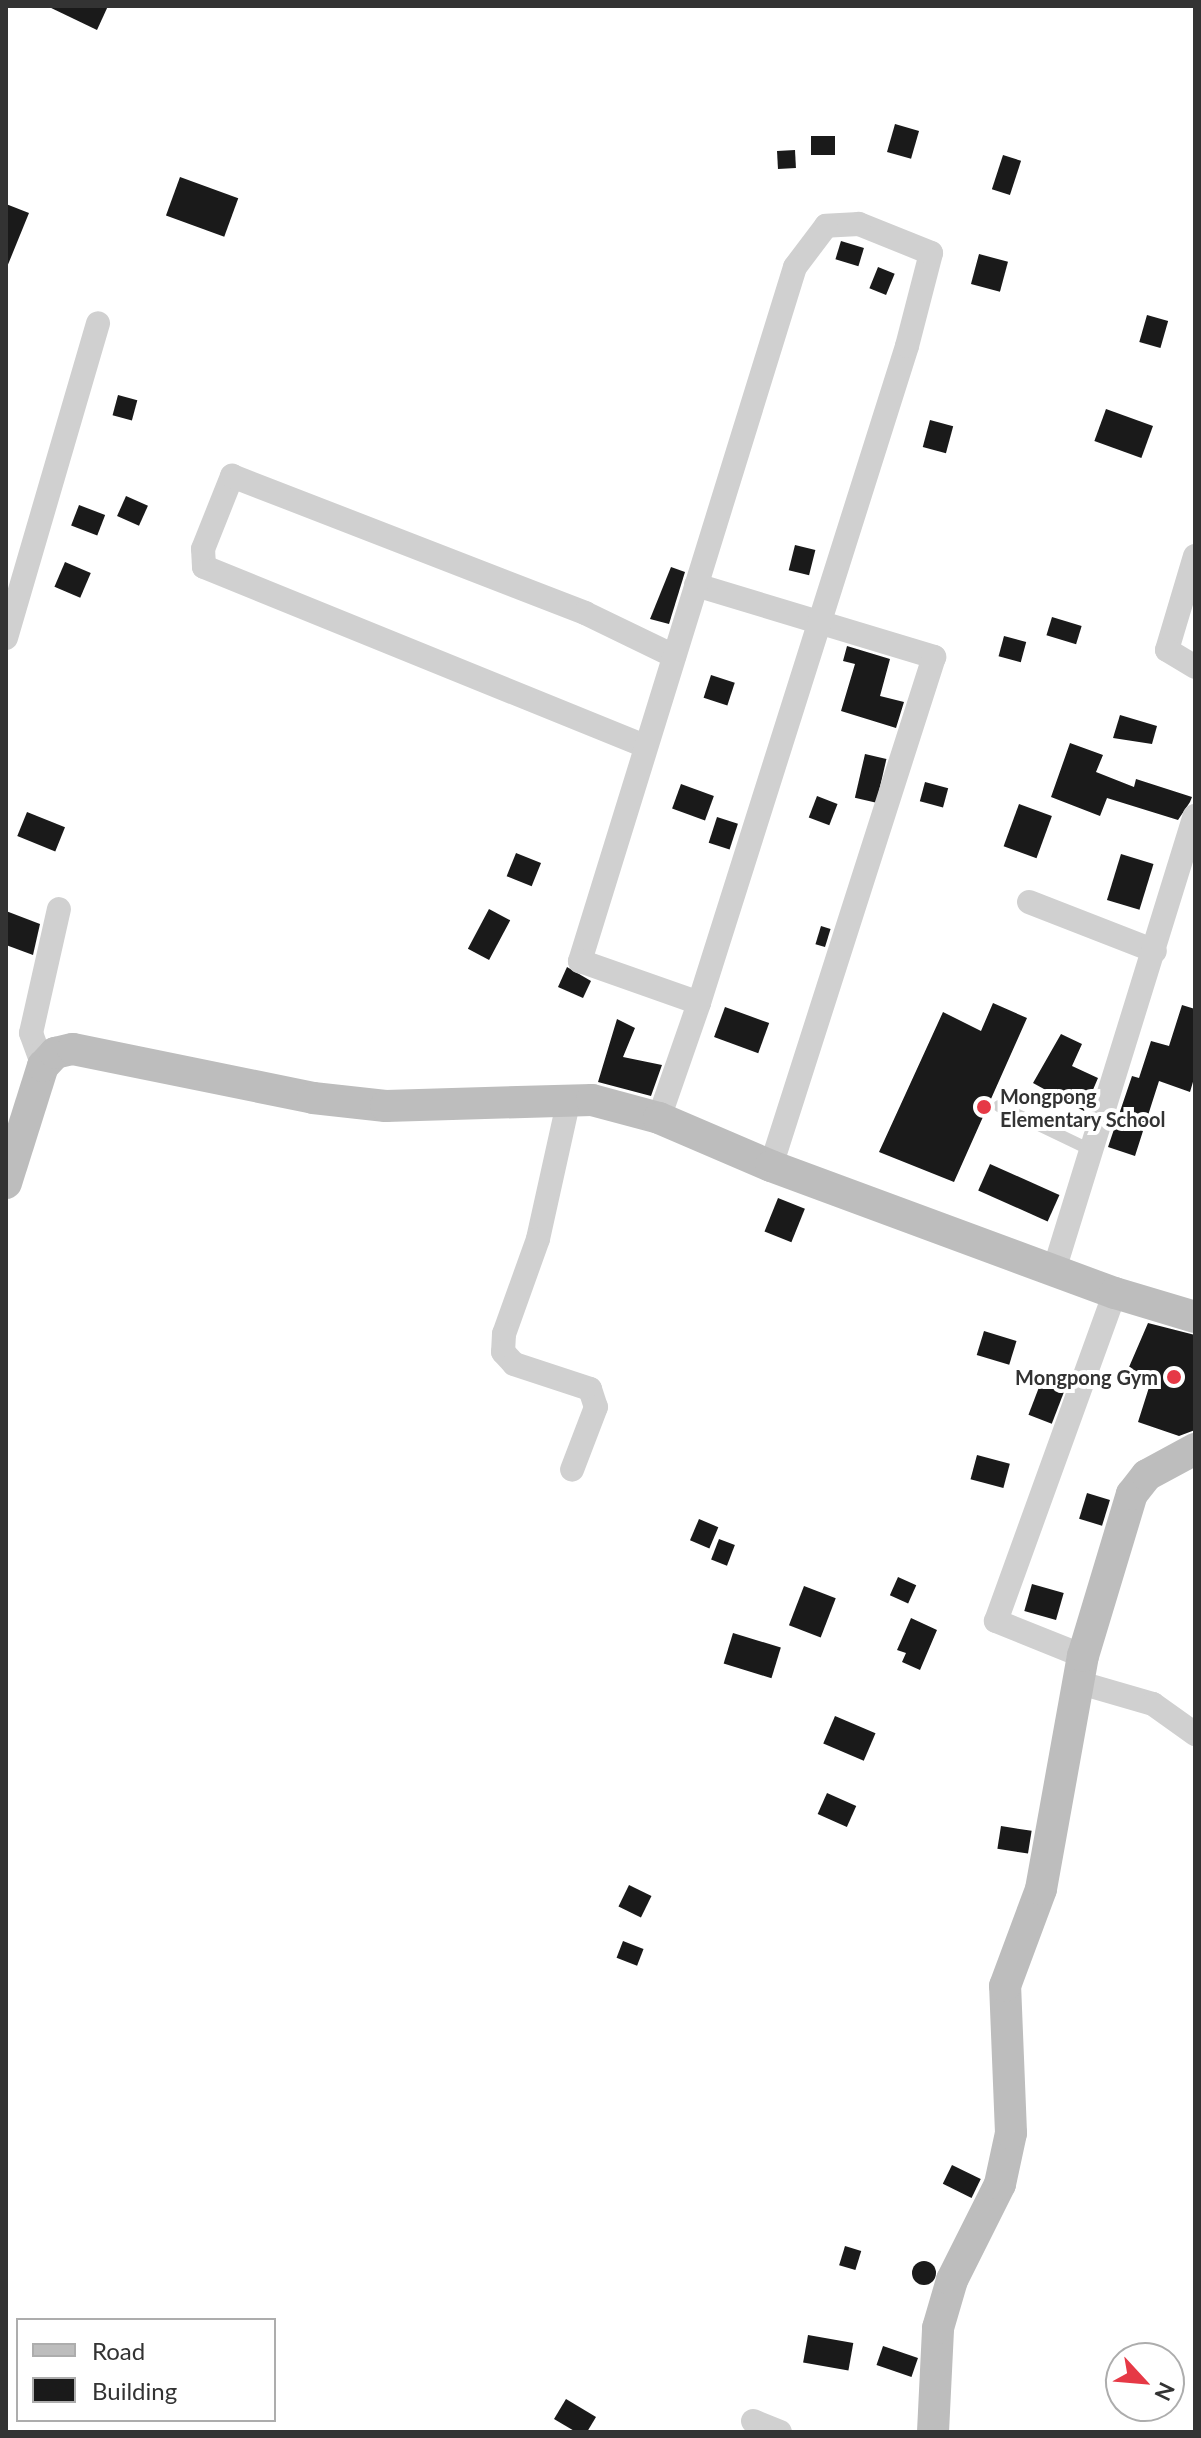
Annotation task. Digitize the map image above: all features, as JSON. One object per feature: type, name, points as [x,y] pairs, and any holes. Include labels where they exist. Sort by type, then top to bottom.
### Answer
[{"type":"street","points":[[659,1118],[699,1003],[818,619],[907,346],[931,253],[859,224],[826,226],[795,267],[580,961],[699,1003]]},
{"type":"street","points":[[6,638],[98,323]]},
{"type":"street","points":[[645,746],[204,567],[203,549],[232,476],[585,613],[674,656]]},
{"type":"street","points":[[1195,556],[1167,650],[1195,667]]},
{"type":"street","points":[[696,585],[818,619],[934,657],[771,1166]]},
{"type":"street","points":[[1055,1267],[1195,819]]},
{"type":"street","points":[[1029,902],[1155,951]]},
{"type":"street","points":[[43,1066],[31,1033],[59,909]]},
{"type":"street","points":[[7,1178],[43,1066],[55,1053],[73,1049],[313,1098],[386,1106],[569,1099],[659,1118],[771,1166],[1055,1267],[1115,1293],[1195,1317]]},
{"type":"street","points":[[569,1099],[538,1239],[504,1334],[503,1352],[514,1364],[590,1389],[596,1407],[572,1470]]},
{"type":"street","points":[[1115,1293],[996,1621],[1080,1669],[1153,1704],[1195,1734]]},
{"type":"street","points":[[933,2432],[938,2328],[952,2280],[1000,2184],[1011,2133],[1005,1986],[1041,1889],[1080,1669],[1132,1494],[1147,1475],[1195,1449]]},
{"type":"street","points":[[753,2421],[780,2432]]},
{"type":"lane","points":[[999,1106],[1091,1150]]},
{"type":"building","points":[[47,6],[108,6],[97,30]]},
{"type":"building","points":[[895,124],[919,131],[911,159],[887,152]]},
{"type":"building","points":[[811,136],[835,136],[835,155],[811,155]]},
{"type":"building","points":[[795,150],[796,168],[778,169],[777,151]]},
{"type":"building","points":[[1003,155],[1021,161],[1010,195],[992,189]]},
{"type":"building","points":[[180,177],[238,198],[224,237],[166,216]]},
{"type":"building","points":[[6,204],[29,213],[7,267],[6,267]]},
{"type":"building","points":[[841,241],[864,248],[858,266],[835,259]]},
{"type":"building","points":[[979,254],[1008,262],[1000,292],[971,284]]},
{"type":"building","points":[[878,267],[895,274],[886,295],[869,288]]},
{"type":"building","points":[[1147,315],[1168,321],[1160,348],[1139,342]]},
{"type":"building","points":[[118,395],[137,400],[132,420],[113,415]]},
{"type":"building","points":[[1106,409],[1153,426],[1141,458],[1094,441]]},
{"type":"building","points":[[930,420],[953,426],[946,453],[923,447]]},
{"type":"building","points":[[126,496],[148,506],[139,526],[117,516]]},
{"type":"building","points":[[79,505],[105,515],[97,536],[71,526]]},
{"type":"building","points":[[795,545],[815,550],[809,575],[789,570]]},
{"type":"building","points":[[65,562],[91,573],[80,598],[54,587]]},
{"type":"building","points":[[671,567],[685,572],[669,624],[650,619]]},
{"type":"building","points":[[1052,617],[1082,626],[1076,644],[1046,635]]},
{"type":"building","points":[[1004,636],[1026,642],[1021,662],[999,656]]},
{"type":"building","points":[[847,646],[890,659],[880,696],[904,702],[896,728],[841,711],[855,664],[843,661]]},
{"type":"building","points":[[711,675],[735,683],[727,706],[704,698]]},
{"type":"building","points":[[1120,715],[1157,726],[1152,744],[1113,738]]},
{"type":"building","points":[[1070,743],[1103,755],[1096,772],[1134,787],[1136,779],[1192,797],[1190,802],[1178,820],[1107,798],[1100,816],[1051,797]]},
{"type":"building","points":[[865,754],[886,759],[876,803],[855,798]]},
{"type":"building","points":[[925,782],[948,788],[943,808],[920,801]]},
{"type":"building","points":[[681,784],[714,796],[705,820],[672,808]]},
{"type":"building","points":[[817,796],[838,804],[829,825],[809,817]]},
{"type":"building","points":[[1019,804],[1052,816],[1036,858],[1004,846]]},
{"type":"building","points":[[27,812],[65,827],[55,851],[17,836]]},
{"type":"building","points":[[717,817],[738,824],[730,849],[709,843]]},
{"type":"building","points":[[516,853],[541,863],[532,886],[507,876]]},
{"type":"building","points":[[1121,854],[1154,864],[1139,910],[1107,900]]},
{"type":"building","points":[[489,909],[510,920],[489,960],[468,949]]},
{"type":"building","points":[[6,911],[40,924],[33,955],[6,945]]},
{"type":"building","points":[[821,926],[831,929],[825,947],[815,944]]},
{"type":"building","points":[[567,967],[591,981],[583,998],[558,987]]},
{"type":"building","points":[[993,1003],[1027,1018],[954,1182],[879,1152],[943,1012],[981,1031]]},
{"type":"building","points":[[1182,1005],[1195,1009],[1195,1075],[1190,1092],[1159,1081],[1135,1156],[1108,1147],[1132,1076],[1139,1078],[1151,1041],[1169,1046]]},
{"type":"building","points":[[725,1007],[769,1023],[758,1053],[714,1037]]},
{"type":"building","points":[[617,1019],[635,1028],[623,1057],[662,1065],[651,1096],[598,1082]]},
{"type":"building","points":[[1061,1034],[1082,1044],[1072,1066],[1098,1078],[1084,1111],[1033,1083]]},
{"type":"building","points":[[990,1164],[1059,1195],[1048,1221],[978,1190]]},
{"type":"building","points":[[778,1198],[805,1209],[791,1242],[765,1231]]},
{"type":"building","name":"Mongpong Gym","points":[[1148,1323],[1195,1335],[1195,1430],[1179,1436],[1138,1422],[1151,1381],[1126,1374]]},
{"type":"building","points":[[984,1331],[1017,1341],[1009,1365],[977,1355]]},
{"type":"building","points":[[1041,1382],[1064,1391],[1052,1424],[1028,1415]]},
{"type":"building","points":[[977,1455],[1010,1464],[1003,1488],[971,1479]]},
{"type":"building","points":[[1087,1493],[1110,1500],[1102,1526],[1079,1519]]},
{"type":"building","points":[[699,1519],[718,1527],[709,1548],[690,1540]]},
{"type":"building","points":[[719,1539],[735,1545],[727,1566],[711,1560]]},
{"type":"building","points":[[898,1577],[916,1585],[908,1603],[890,1595]]},
{"type":"building","points":[[1032,1584],[1064,1593],[1056,1620],[1024,1611]]},
{"type":"building","points":[[804,1586],[836,1598],[821,1637],[789,1625]]},
{"type":"building","points":[[911,1618],[937,1630],[920,1670],[902,1662],[906,1653],[897,1650]]},
{"type":"building","points":[[733,1633],[781,1648],[771,1678],[724,1664]]},
{"type":"building","points":[[835,1716],[876,1733],[864,1761],[823,1744]]},
{"type":"building","points":[[827,1793],[856,1806],[847,1827],[818,1814]]},
{"type":"building","points":[[1001,1826],[1032,1831],[1028,1854],[997,1849]]},
{"type":"building","points":[[629,1885],[651,1896],[641,1918],[618,1907]]},
{"type":"building","points":[[623,1941],[644,1949],[637,1966],[617,1958]]},
{"type":"building","points":[[952,2165],[981,2179],[972,2198],[943,2184]]},
{"type":"building","points":[[845,2246],[861,2251],[855,2270],[839,2265]]},
{"type":"building","points":[[924,2261],[932,2265],[936,2273],[932,2281],[924,2285],[916,2281],[912,2273],[916,2265]]},
{"type":"building","points":[[808,2335],[853,2343],[848,2371],[803,2363]]},
{"type":"building","points":[[883,2346],[918,2358],[911,2377],[876,2365]]},
{"type":"building","points":[[566,2399],[596,2417],[587,2432],[576,2432],[554,2419]]},
{"type":"place","name":"Mongpong Elementary School","points":[[984,1107]]},
{"type":"place","name":"Mongpong Gym","points":[[1174,1377]]}]
